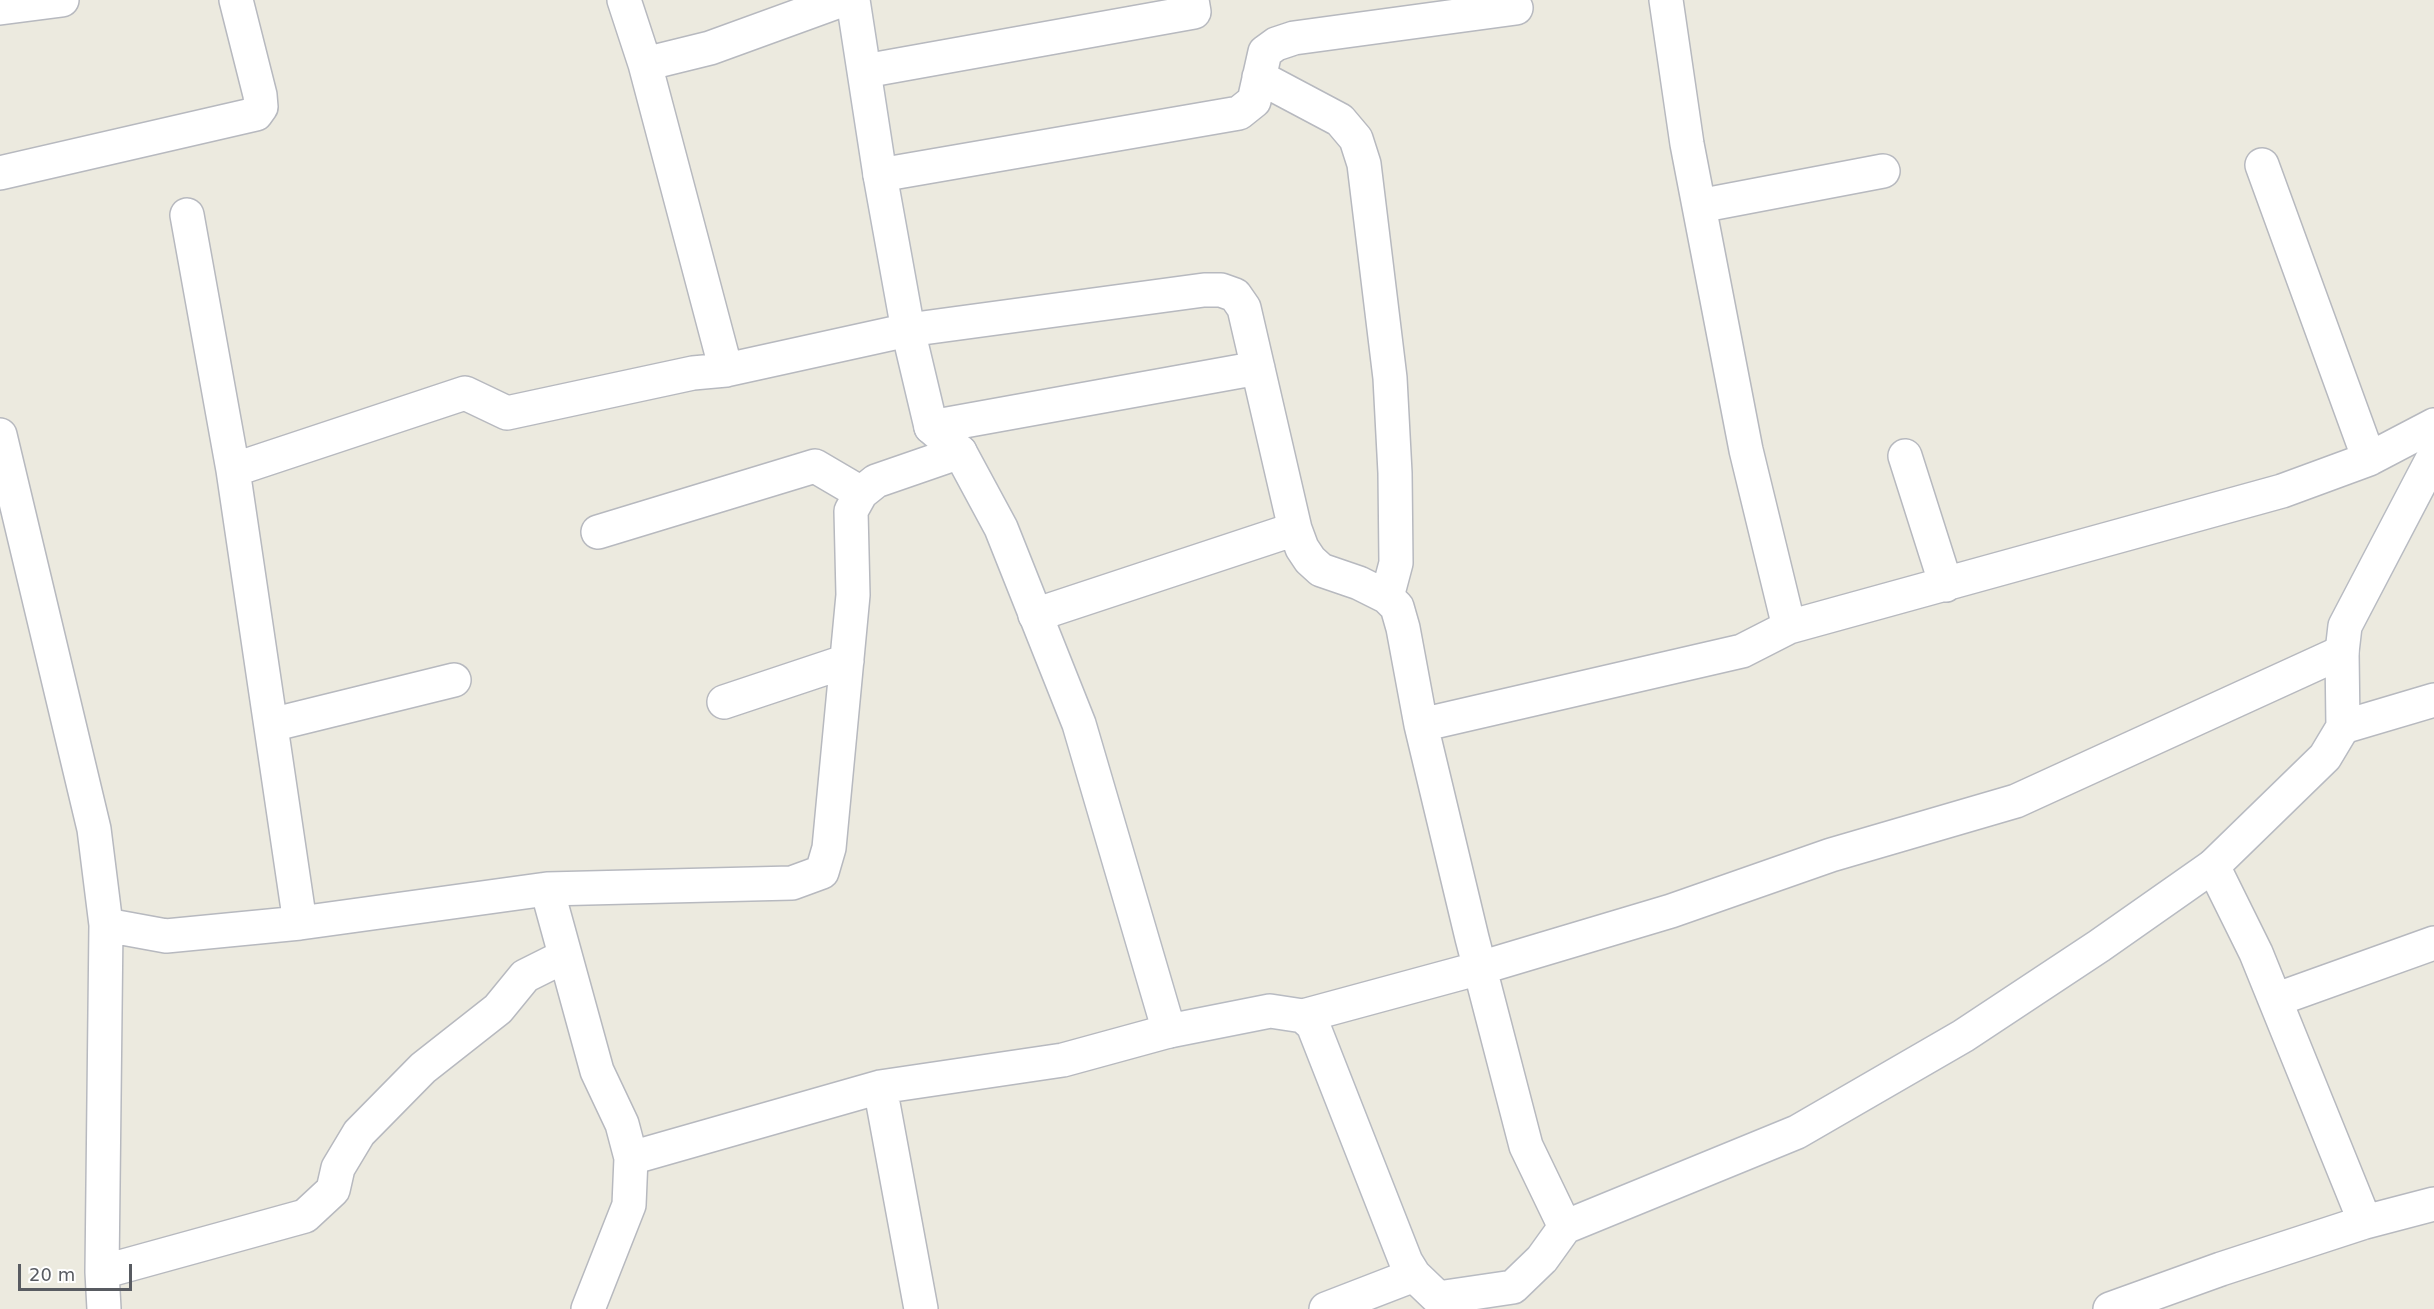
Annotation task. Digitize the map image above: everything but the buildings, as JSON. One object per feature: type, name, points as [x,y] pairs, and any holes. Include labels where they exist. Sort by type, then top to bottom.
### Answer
[{"type":"street","points":[[0,8],[62,0]]},
{"type":"street","points":[[0,173],[256,114],[261,107],[260,95],[236,0]]},
{"type":"street","points":[[624,0],[645,64],[726,370]]},
{"type":"street","points":[[645,64],[710,48],[842,0]]},
{"type":"street","points":[[853,0],[880,175],[908,330],[931,427],[960,452],[1001,528],[1079,724],[1169,1031]]},
{"type":"street","points":[[865,71],[1194,12],[1192,0]]},
{"type":"street","points":[[1666,0],[1687,144],[1746,450],[1789,627]]},
{"type":"street","points":[[880,175],[1239,113],[1254,101],[1265,52],[1276,44],[1294,38],[1516,8]]},
{"type":"street","points":[[1259,77],[1340,120],[1356,139],[1364,164],[1390,378],[1395,461],[1396,563],[1387,597]]},
{"type":"street","points":[[2262,165],[2369,459]]},
{"type":"street","points":[[1699,206],[1883,171]]},
{"type":"street","points":[[187,215],[233,470],[300,923]]},
{"type":"street","points":[[233,470],[465,393],[507,413],[693,373],[726,370],[908,330],[1204,290],[1221,290],[1235,295],[1244,308],[1295,529],[1302,548],[1321,570],[1359,583],[1387,597],[1397,607],[1421,725],[1526,1146],[1565,1227]]},
{"type":"street","points":[[931,427],[1258,368]]},
{"type":"street","points":[[1421,725],[1742,651],[1789,627],[2282,491],[2369,459],[2434,425]]},
{"type":"street","points":[[0,435],[94,829],[106,924],[102,1272],[104,1309]]},
{"type":"street","points":[[106,924],[166,936],[300,923],[547,889],[792,884],[822,872],[829,848],[853,595],[851,511],[861,493],[876,481],[960,452]]},
{"type":"street","points":[[1905,456],[1946,585]]},
{"type":"street","points":[[1303,1016],[1313,1025],[1406,1262],[1414,1275],[1438,1298],[1516,1298],[1565,1227],[1797,1132],[1963,1036],[2099,946],[2213,866],[2325,757],[2343,727],[2342,652],[2345,626],[2434,456]]},
{"type":"street","points":[[598,532],[815,466],[861,493]]},
{"type":"street","points":[[1035,615],[1295,529]]},
{"type":"street","points":[[631,1158],[880,1087],[1064,1060],[1169,1031],[1270,1011],[1303,1016],[1480,968],[1671,911],[1831,855],[2016,801],[2342,652]]},
{"type":"street","points":[[724,702],[847,661]]},
{"type":"street","points":[[271,725],[454,680]]},
{"type":"street","points":[[2343,727],[2434,700]]},
{"type":"street","points":[[2213,866],[2256,953],[2365,1222]]},
{"type":"street","points":[[547,889],[597,1071],[622,1124],[631,1158],[629,1205],[588,1309]]},
{"type":"street","points":[[2275,1000],[2434,943]]},
{"type":"street","points":[[102,1272],[305,1216],[333,1190],[338,1168],[359,1133],[423,1068],[498,1009],[525,976],[565,956]]},
{"type":"street","points":[[880,1087],[921,1309]]},
{"type":"street","points":[[2110,1309],[2365,1222],[2434,1204]]},
{"type":"street","points":[[1326,1309],[1414,1275]]}]
